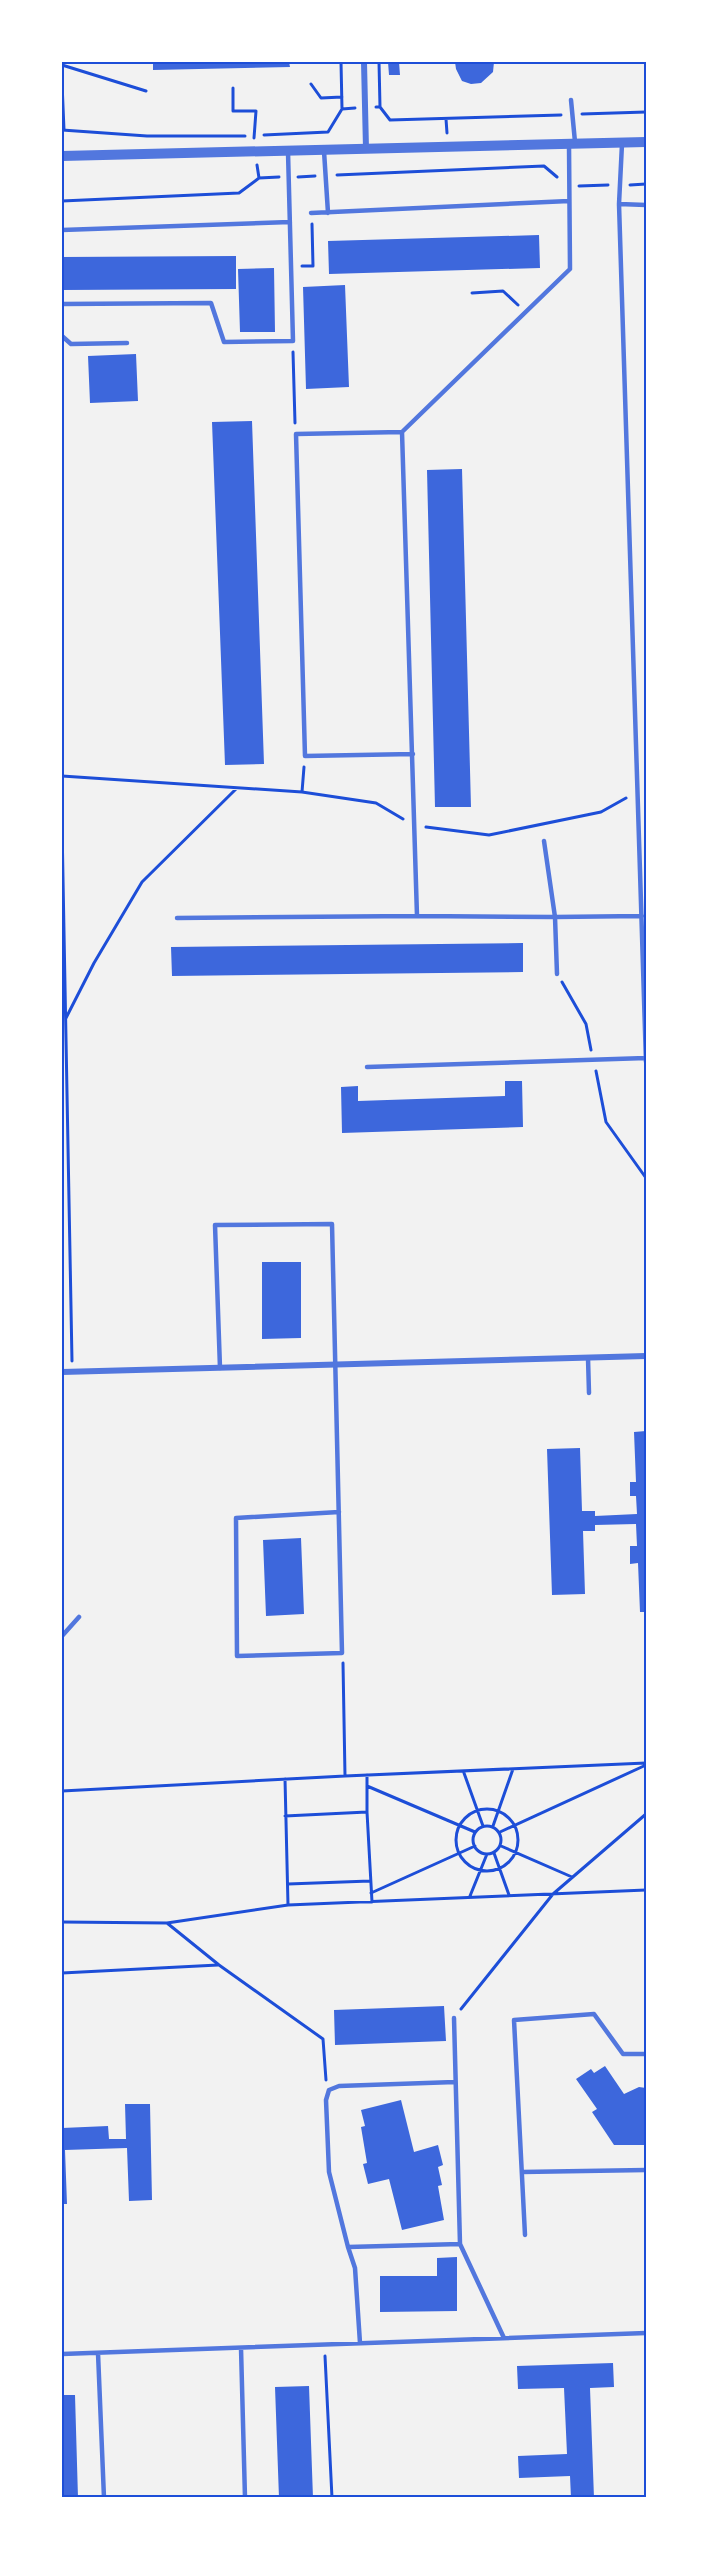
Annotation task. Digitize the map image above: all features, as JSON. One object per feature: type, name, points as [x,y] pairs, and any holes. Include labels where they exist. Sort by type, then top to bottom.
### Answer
[{"type":"street","points":[[364,62],[366,149]]},
{"type":"street","points":[[62,156],[646,142]]},
{"type":"street","points":[[62,1372],[646,1356]]},
{"type":"lane","points":[[412,754],[305,756],[296,434],[402,432],[570,270],[569,186],[572,100]]},
{"type":"lane","points":[[622,144],[619,204],[646,1062]]},
{"type":"lane","points":[[324,151],[328,213]]},
{"type":"lane","points":[[62,304],[211,303],[225,342],[293,341],[288,152]]},
{"type":"lane","points":[[311,213],[569,201]]},
{"type":"lane","points":[[619,204],[646,205]]},
{"type":"lane","points":[[62,230],[290,222]]},
{"type":"lane","points":[[62,336],[71,344],[126,343]]},
{"type":"lane","points":[[402,432],[417,916]]},
{"type":"lane","points":[[544,841],[555,917],[557,974]]},
{"type":"lane","points":[[177,918],[642,916]]},
{"type":"lane","points":[[367,1068],[646,1058]]},
{"type":"lane","points":[[220,1368],[215,1225],[332,1224],[335,1365],[339,1512],[342,1653],[237,1656],[236,1518],[339,1512]]},
{"type":"lane","points":[[588,1358],[589,1393]]},
{"type":"lane","points":[[62,1636],[80,1617]]},
{"type":"lane","points":[[525,2235],[514,2020],[594,2014],[623,2054],[646,2054]]},
{"type":"lane","points":[[454,2018],[460,2244],[504,2338]]},
{"type":"lane","points":[[360,2343],[356,2268],[348,2247],[329,2172],[326,2100],[329,2090],[339,2086],[455,2082]]},
{"type":"lane","points":[[522,2172],[646,2170]]},
{"type":"lane","points":[[348,2247],[460,2244]]},
{"type":"lane","points":[[62,2354],[646,2333]]},
{"type":"lane","points":[[241,2348],[244,2498]]},
{"type":"lane","points":[[98,2353],[104,2498]]},
{"type":"path","points":[[341,62],[342,109]]},
{"type":"path","points":[[379,62],[380,106]]},
{"type":"path","points":[[62,65],[146,91]]},
{"type":"path","points":[[62,83],[64,130]]},
{"type":"path","points":[[311,84],[321,98],[342,98]]},
{"type":"path","points":[[233,88],[233,111],[256,111],[254,152]]},
{"type":"path","points":[[62,201],[239,193],[259,178],[544,166],[569,186],[646,184]]},
{"type":"path","points":[[311,213],[313,266]]},
{"type":"path","points":[[472,293],[503,291],[526,312]]},
{"type":"path","points":[[293,341],[296,434]]},
{"type":"path","points":[[302,792],[305,756]]},
{"type":"path","points":[[62,776],[302,792],[376,803],[414,825],[489,835],[602,812],[638,791]]},
{"type":"path","points":[[65,1020],[93,963],[142,882],[237,788]]},
{"type":"path","points":[[62,825],[72,1372]]},
{"type":"path","points":[[557,974],[586,1024],[593,1057]]},
{"type":"path","points":[[595,1068],[606,1122],[646,1178]]},
{"type":"path","points":[[342,1653],[345,1776]]},
{"type":"path","points":[[62,1791],[345,1776],[646,1764]]},
{"type":"path","points":[[500,1832],[646,1764]]},
{"type":"path","points":[[493,1826],[513,1769]]},
{"type":"path","points":[[464,1773],[483,1826]]},
{"type":"path","points":[[367,1775],[372,1902]]},
{"type":"path","points":[[285,1779],[288,1905]]},
{"type":"path","points":[[367,1786],[475,1832]]},
{"type":"path","points":[[486,1809],[498,1811],[510,1819],[514,1826],[517,1834],[515,1852],[511,1859],[499,1868],[481,1870],[471,1866],[459,1854],[456,1836],[460,1825],[469,1814],[486,1809]]},
{"type":"path","points":[[285,1816],[367,1812]]},
{"type":"path","points":[[454,2018],[553,1894],[646,1814]]},
{"type":"path","points":[[483,1826],[493,1826],[500,1832],[501,1846],[494,1853],[482,1853],[475,1846],[473,1836],[483,1826]]},
{"type":"path","points":[[371,1893],[475,1846]]},
{"type":"path","points":[[501,1846],[572,1877]]},
{"type":"path","points":[[494,1853],[509,1894]]},
{"type":"path","points":[[470,1896],[487,1854]]},
{"type":"path","points":[[288,1884],[370,1881]]},
{"type":"path","points":[[62,1922],[167,1923],[288,1905],[646,1890]]},
{"type":"path","points":[[167,1923],[219,1965],[323,2039],[324,2074],[329,2090]]},
{"type":"path","points":[[62,1973],[219,1965]]},
{"type":"path","points":[[324,2345],[332,2498]]},
{"type":"building","points":[[153,62],[289,62],[290,67],[153,70]]},
{"type":"building","points":[[388,62],[399,62],[400,75],[389,75]]},
{"type":"building","points":[[455,62],[494,62],[493,72],[481,83],[471,84],[462,81]]},
{"type":"building","points":[[539,235],[540,268],[329,274],[328,241]]},
{"type":"building","points":[[236,256],[236,289],[62,290],[62,257]]},
{"type":"building","points":[[274,268],[275,332],[240,332],[238,269]]},
{"type":"building","points":[[345,285],[349,387],[306,389],[303,287]]},
{"type":"building","points":[[136,354],[138,401],[90,403],[88,356]]},
{"type":"building","points":[[252,421],[264,764],[225,765],[212,422]]},
{"type":"building","points":[[462,469],[471,807],[435,807],[427,470]]},
{"type":"building","points":[[523,943],[523,972],[172,976],[171,947]]},
{"type":"building","points":[[505,1081],[522,1081],[523,1127],[342,1133],[341,1087],[358,1086],[358,1101],[505,1096]]},
{"type":"building","points":[[262,1262],[301,1262],[301,1338],[262,1339]]},
{"type":"building","points":[[646,1431],[646,1612],[640,1612],[638,1563],[630,1564],[630,1546],[637,1546],[636,1524],[595,1525],[595,1531],[583,1531],[585,1594],[552,1595],[547,1449],[580,1448],[582,1511],[595,1511],[595,1516],[637,1514],[636,1496],[630,1496],[630,1482],[636,1482],[634,1432]]},
{"type":"building","points":[[301,1538],[304,1614],[266,1616],[263,1540]]},
{"type":"building","points":[[444,2006],[446,2041],[335,2045],[334,2010]]},
{"type":"building","points":[[605,2066],[624,2094],[639,2087],[646,2088],[646,2145],[614,2145],[592,2112],[597,2109],[576,2079],[591,2069],[594,2073]]},
{"type":"building","points":[[401,2100],[414,2152],[438,2145],[443,2165],[438,2167],[442,2185],[438,2186],[444,2220],[402,2230],[389,2179],[368,2184],[363,2164],[367,2163],[361,2127],[365,2126],[361,2110]]},
{"type":"building","points":[[125,2104],[150,2104],[152,2200],[129,2201],[127,2148],[65,2150],[67,2204],[62,2204],[62,2128],[108,2126],[109,2139],[126,2139]]},
{"type":"building","points":[[457,2257],[457,2311],[380,2312],[380,2276],[437,2276],[437,2258]]},
{"type":"building","points":[[613,2363],[614,2387],[590,2388],[594,2498],[571,2498],[570,2476],[519,2478],[518,2456],[567,2454],[564,2388],[518,2389],[517,2366]]},
{"type":"building","points":[[309,2386],[313,2498],[279,2498],[275,2387]]},
{"type":"building","points":[[62,2395],[75,2395],[78,2498],[62,2498]]}]
